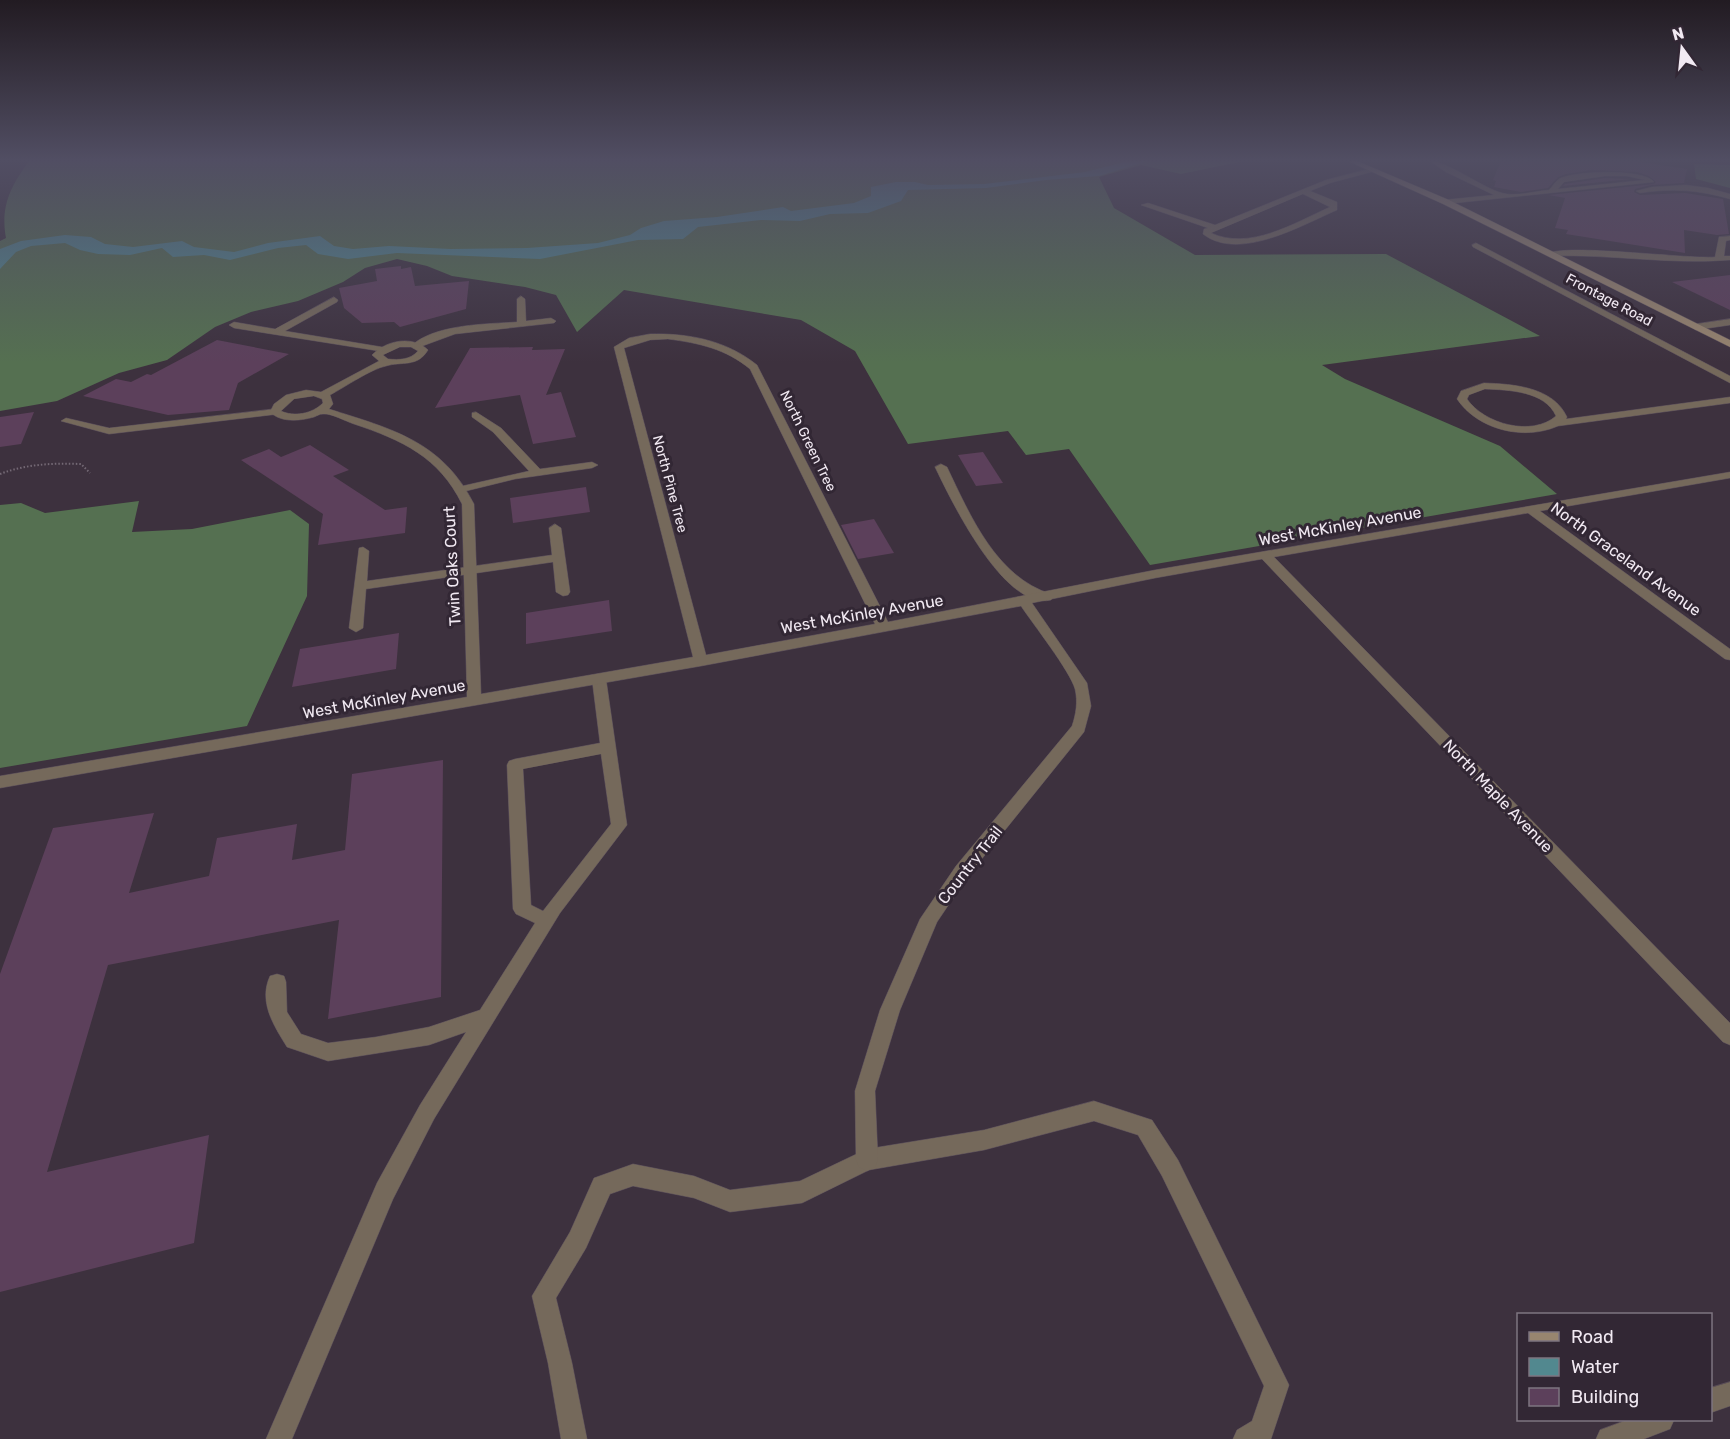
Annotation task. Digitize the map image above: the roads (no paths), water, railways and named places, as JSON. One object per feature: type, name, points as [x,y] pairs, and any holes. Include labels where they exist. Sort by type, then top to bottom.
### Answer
[{"type":"street","points":[[1216,228],[1207,231],[1207,234],[1219,240],[1245,242],[1285,228]]},
{"type":"street","points":[[1499,228],[1730,344]]},
{"type":"street","points":[[1719,259],[1722,239],[1730,238]]},
{"type":"street","name":"Frontage Road","points":[[1476,245],[1730,380]]},
{"type":"street","points":[[1551,254],[1579,252],[1692,261],[1730,258]]},
{"type":"street","points":[[521,299],[522,324]]},
{"type":"street","points":[[276,332],[334,300]]},
{"type":"street","points":[[1696,327],[1730,319]]},
{"type":"street","points":[[385,362],[377,355],[382,350],[397,345],[417,345],[428,338],[448,332],[551,321]]},
{"type":"street","points":[[234,325],[382,350]]},
{"type":"street","name":"North Green Tree","points":[[651,336],[670,335],[693,340],[745,358],[754,367],[884,628]]},
{"type":"street","name":"North Pine Tree","points":[[651,336],[636,339],[619,347],[701,661]]},
{"type":"street","points":[[275,412],[278,404],[290,398],[306,394],[322,395],[385,362],[400,363],[415,359],[423,350],[417,345]]},
{"type":"street","points":[[1558,423],[1562,417],[1561,411],[1554,404],[1543,397],[1514,388],[1484,386],[1473,388],[1465,393],[1462,399],[1464,406],[1472,413],[1501,425],[1536,429],[1558,423],[1730,400]]},
{"type":"street","points":[[66,421],[109,431],[275,412],[291,417],[312,415],[322,410],[329,400],[322,395]]},
{"type":"street","name":"Twin Oaks Court","points":[[322,410],[394,434],[413,445],[445,470],[462,489],[468,504],[474,700]]},
{"type":"street","points":[[476,416],[516,447],[537,473]]},
{"type":"street","points":[[462,489],[537,473],[592,465]]},
{"type":"street","points":[[941,467],[954,495],[992,556],[1015,582],[1029,591],[1046,597]]},
{"type":"street","name":"West McKinley Avenue","points":[[0,782],[599,680],[884,628],[1155,574],[1730,475]]},
{"type":"street","name":"North Graceland Avenue","points":[[1532,510],[1730,656]]},
{"type":"street","points":[[555,528],[563,592]]},
{"type":"street","points":[[356,628],[363,551]]},
{"type":"street","name":"North Maple Avenue","points":[[1266,555],[1730,1036]]},
{"type":"street","points":[[359,586],[558,558]]},
{"type":"street","name":"Country Trail","points":[[867,1160],[864,1091],[890,1010],[929,920],[962,871],[1079,728],[1084,714],[1085,698],[1080,683],[1024,601]]},
{"type":"street","points":[[279,1439],[385,1191],[427,1112],[546,920],[619,825],[599,680]]},
{"type":"street","points":[[546,920],[522,909],[515,765],[609,747]]},
{"type":"street","points":[[277,982],[277,1013],[294,1041],[328,1052],[429,1036],[489,1015]]},
{"type":"street","points":[[574,1439],[561,1363],[544,1296],[578,1240],[602,1186],[633,1175],[694,1187],[730,1201],[802,1192],[867,1160],[984,1140],[1094,1111],[1145,1127],[1170,1168],[1277,1385],[1262,1430],[1246,1439]]},
{"type":"street","points":[[1712,1400],[1730,1394]]},
{"type":"street","points":[[1609,1439],[1656,1421]]},
{"type":"water","points":[[641,228],[697,228],[683,239],[638,240],[540,259],[397,253],[348,259],[318,254],[306,245],[278,248],[230,260],[204,255],[173,257],[162,248],[130,255],[98,254],[80,250],[65,243],[31,246],[16,252],[0,269],[0,249],[21,241],[65,235],[91,237],[105,244],[133,247],[182,241],[194,247],[234,252],[268,243],[320,236],[334,246],[353,249],[389,246],[451,249],[527,248],[598,243],[630,235]]}]
